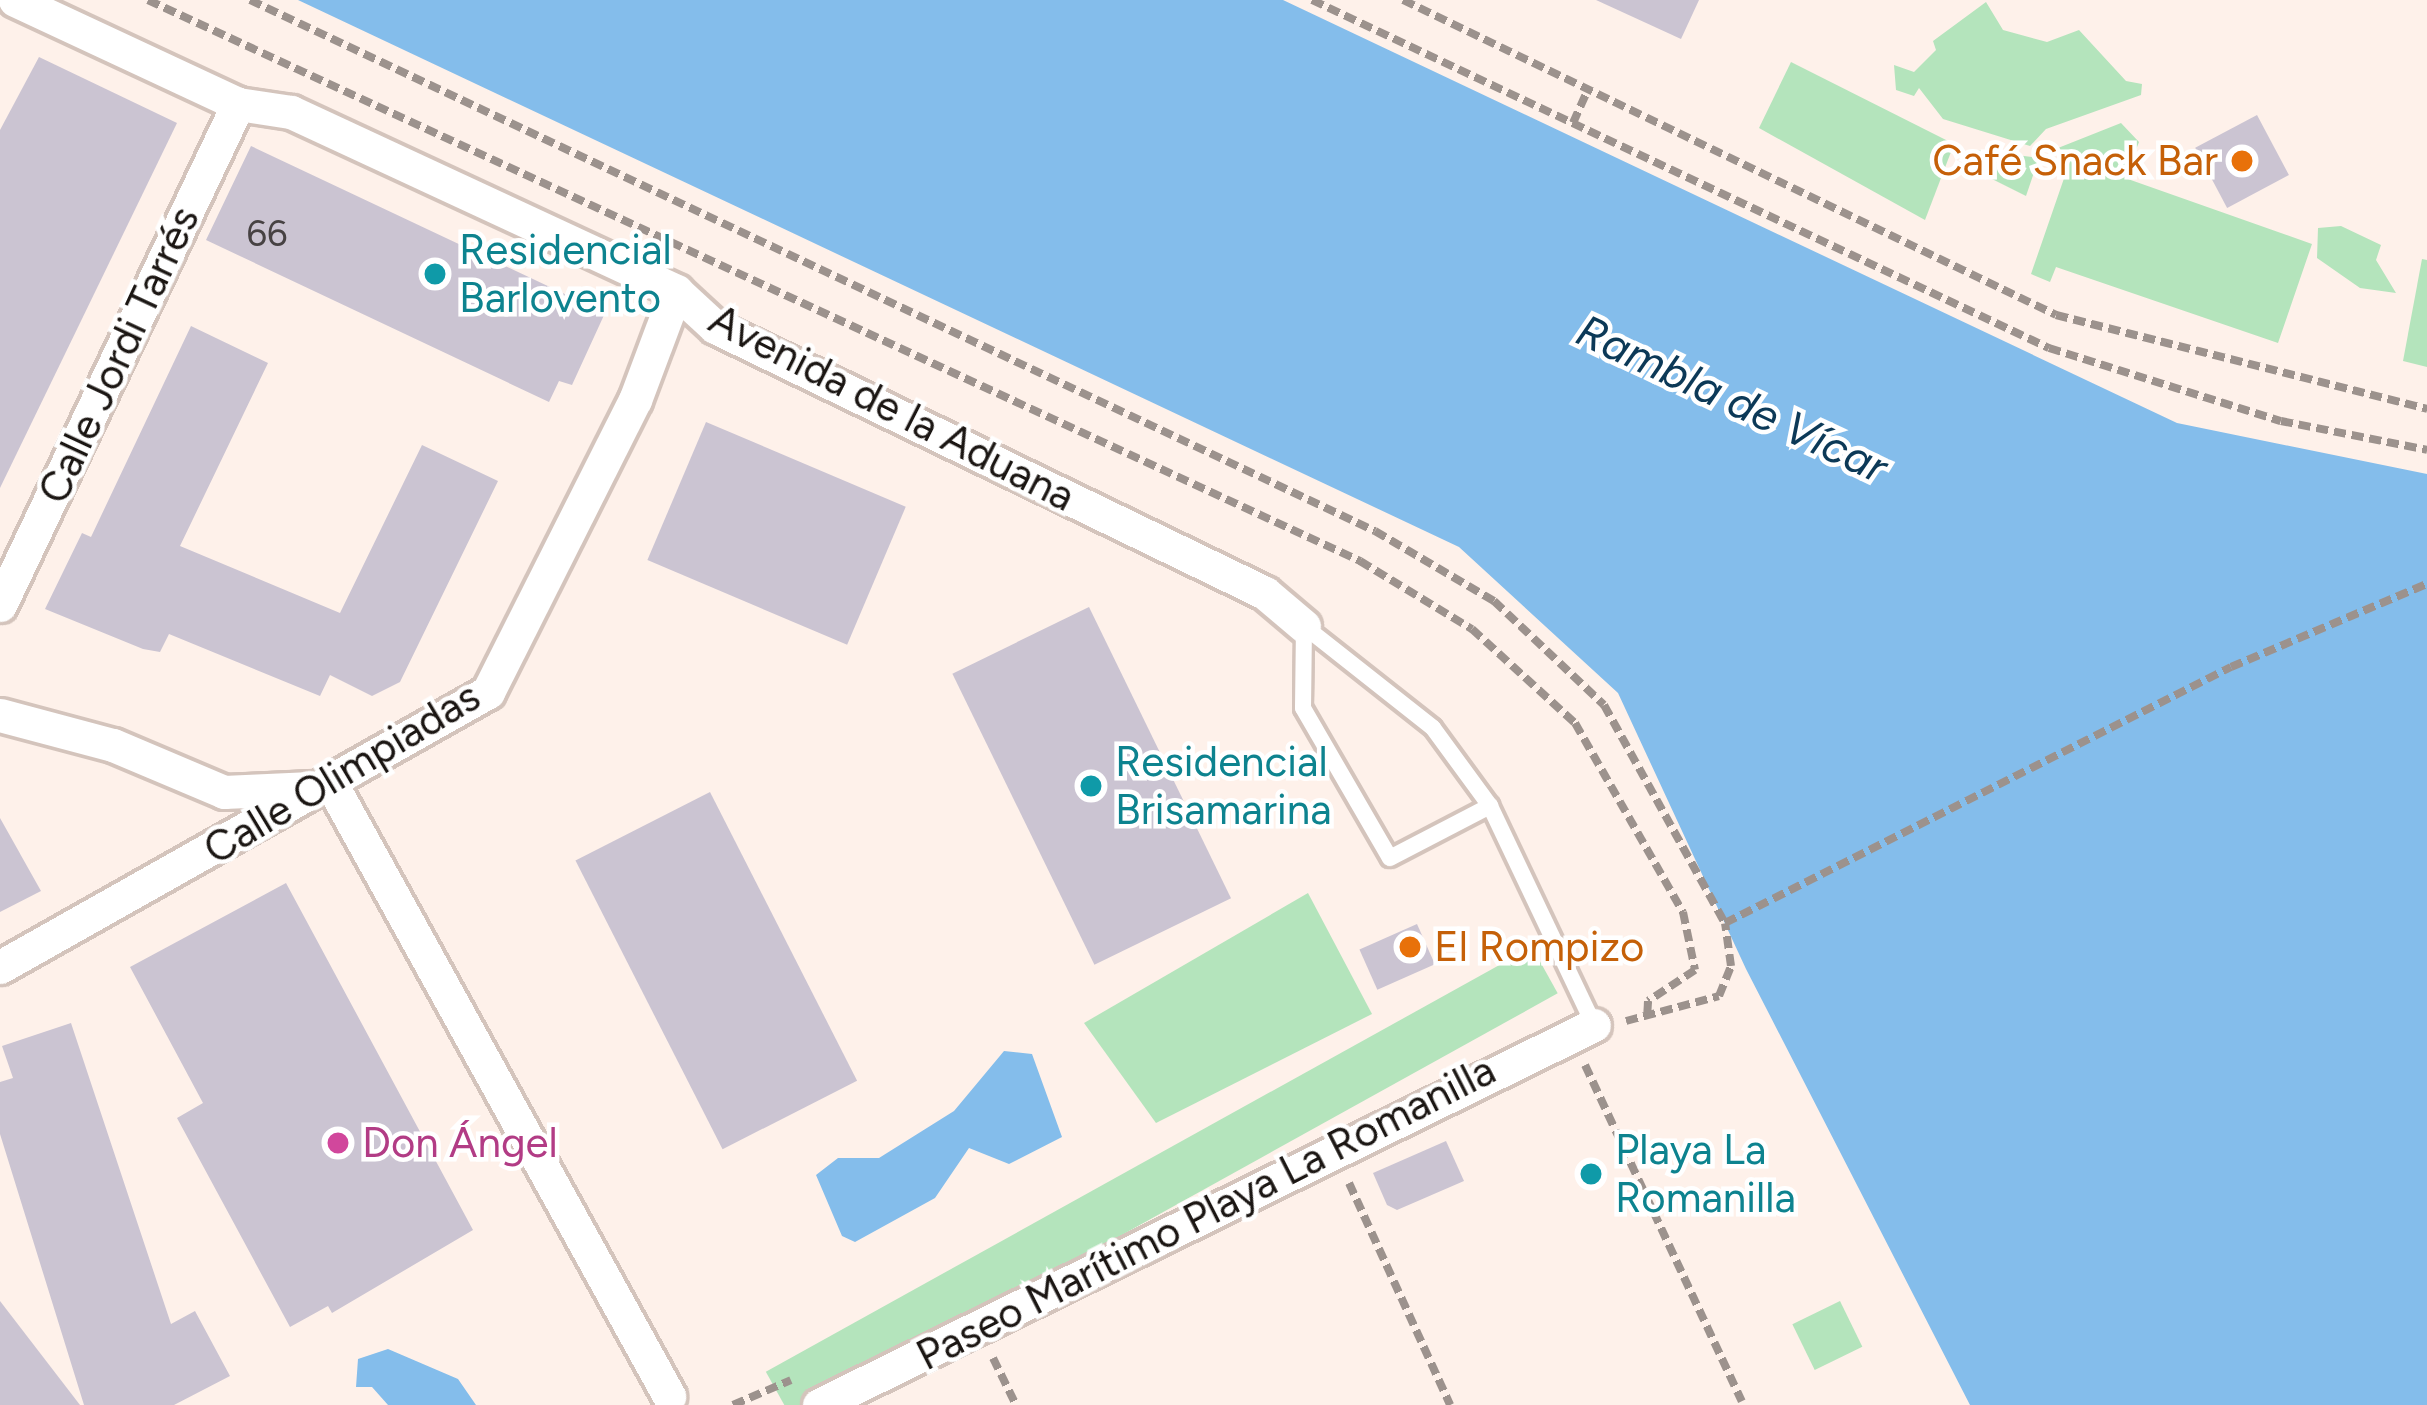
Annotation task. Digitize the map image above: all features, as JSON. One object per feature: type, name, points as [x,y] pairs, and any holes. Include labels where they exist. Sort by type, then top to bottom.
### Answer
[{"type":"street","points":[[0,10],[5,0]]},
{"type":"street","name":"Avenida de la Aduana","points":[[14,0],[238,104],[291,112],[676,291],[716,328],[1289,605],[1304,626]]},
{"type":"street","name":"Calle Jordi Tarrés","points":[[0,605],[238,104]]},
{"type":"street","name":"Calle Olimpiadas","points":[[0,967],[333,787],[488,692],[635,400],[676,291]]},
{"type":"street","points":[[0,715],[113,745],[224,792],[333,787],[669,1396]]},
{"type":"street","name":"Paseo Marítimo Playa La Romanilla","points":[[819,1405],[979,1330],[1333,1148],[1582,1028]]},
{"type":"lane","points":[[1304,626],[1303,707],[1390,857],[1490,806]]},
{"type":"lane","points":[[1304,626],[1433,728],[1490,806],[1582,1028]]},
{"type":"path","points":[[250,0],[1376,531],[1494,601],[1604,705],[1725,923],[1732,966],[1719,996],[1582,1028],[1742,1401]]},
{"type":"path","points":[[1312,0],[2049,348],[2281,421],[2427,450]]},
{"type":"path","points":[[1402,0],[2056,315],[2427,409]]},
{"type":"path","points":[[1573,123],[1588,89]]},
{"type":"path","points":[[1725,923],[2139,715],[2427,584]]},
{"type":"path","points":[[1333,1148],[1450,1405]]},
{"type":"path","points":[[979,1330],[1016,1405]]},
{"type":"green space","points":[[1986,2],[2003,30],[2047,42],[2079,30],[2126,81],[2142,84],[2141,95],[2046,129],[2030,146],[1943,119],[1919,88],[1914,96],[1896,90],[1894,65],[1914,72],[1936,50],[1933,41]]},
{"type":"green space","points":[[1791,62],[1954,144],[1925,220],[1759,128]]},
{"type":"green space","points":[[2121,123],[2139,142],[2125,178],[2312,244],[2278,343],[2056,267],[2050,282],[2031,274],[2070,161],[2058,148]]},
{"type":"green space","points":[[1976,150],[2039,158],[2026,196],[1964,165]]},
{"type":"green space","points":[[2341,226],[2381,245],[2376,260],[2396,293],[2360,288],[2317,258],[2318,228]]},
{"type":"green space","points":[[2422,259],[2427,260],[2427,367],[2403,361]]},
{"type":"green space","points":[[1308,893],[1372,1014],[1156,1123],[1084,1023]]},
{"type":"green space","points":[[1532,947],[1558,993],[815,1405],[784,1405],[766,1372]]},
{"type":"green space","points":[[1840,1301],[1862,1347],[1815,1370],[1792,1324]]},
{"type":"water","name":"Rambla de Vícar","points":[[298,0],[1283,0],[2177,423],[2427,474],[2427,1405],[1970,1405],[1746,969],[1618,693],[1459,547]]},
{"type":"water","points":[[1004,1051],[1032,1054],[1062,1137],[1009,1164],[969,1148],[935,1198],[855,1242],[842,1236],[816,1175],[838,1158],[879,1158],[954,1111]]},
{"type":"water","points":[[388,1349],[458,1379],[476,1405],[388,1405],[372,1387],[356,1387],[358,1359]]},
{"type":"building","points":[[1596,0],[1699,0],[1681,39]]},
{"type":"building","points":[[39,57],[177,123],[0,488],[0,130]]},
{"type":"building","name":"Café Snack Bar","points":[[2257,115],[2289,175],[2227,208],[2195,148]]},
{"type":"building","name":"Residencial Barlovento","points":[[251,146],[605,313],[572,385],[559,381],[549,402],[206,240]]},
{"type":"building","points":[[191,326],[268,363],[180,546],[340,613],[422,445],[498,481],[400,682],[372,696],[330,675],[320,696],[169,634],[160,652],[143,649],[45,609],[82,533],[91,537]]},
{"type":"building","points":[[706,422],[906,507],[847,645],[647,560]]},
{"type":"building","name":"Residencial Brisamarina","points":[[1089,607],[1231,898],[1094,965],[952,674]]},
{"type":"building","points":[[710,792],[857,1081],[723,1149],[575,861]]},
{"type":"building","points":[[0,818],[41,891],[0,912]]},
{"type":"building","points":[[286,883],[473,1230],[332,1313],[328,1306],[290,1327],[177,1118],[203,1103],[130,967]]},
{"type":"building","points":[[1417,924],[1435,964],[1377,990],[1359,950]]},
{"type":"building","points":[[71,1023],[171,1324],[195,1311],[230,1376],[174,1405],[84,1405],[0,1134],[0,1082],[13,1078],[2,1046]]},
{"type":"building","points":[[1446,1141],[1464,1181],[1397,1210],[1387,1205],[1373,1173]]},
{"type":"building","points":[[0,1301],[80,1405],[0,1405]]},
{"type":"place","name":"Café Snack Bar","points":[[2242,161]]},
{"type":"place","name":"Residencial Barlovento","points":[[435,274]]},
{"type":"place","name":"Residencial Brisamarina","points":[[1091,786]]},
{"type":"place","name":"El Rompizo","points":[[1410,947]]},
{"type":"place","name":"Don Ángel","points":[[338,1143]]},
{"type":"place","name":"Playa La Romanilla","points":[[1591,1174]]}]
